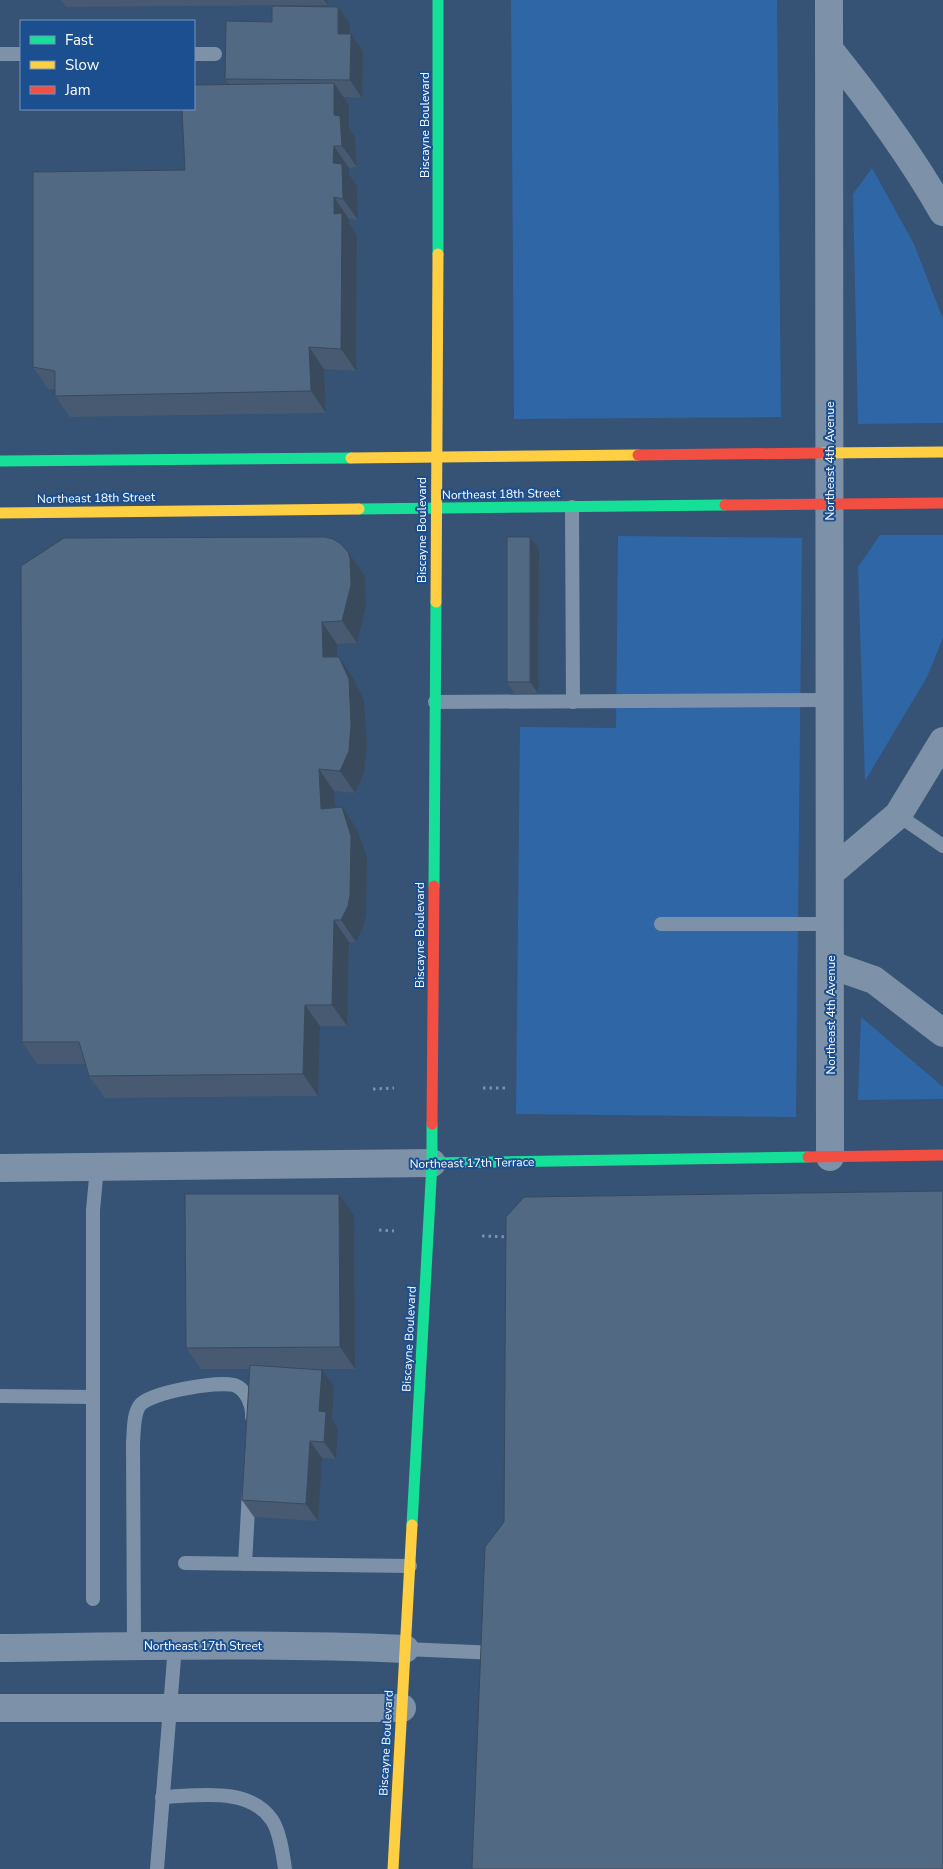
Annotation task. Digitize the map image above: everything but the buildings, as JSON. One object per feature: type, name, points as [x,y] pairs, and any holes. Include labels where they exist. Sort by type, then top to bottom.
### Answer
[{"type":"street","name":"Biscayne Boulevard","points":[[394,1869],[432,1163],[439,132],[438,0]]},
{"type":"street","name":"Northeast 4th Avenue","points":[[830,1157],[829,49],[835,5]]},
{"type":"street","points":[[829,49],[866,96],[932,192],[943,212]]},
{"type":"street","points":[[0,461],[943,452]]},
{"type":"street","name":"Northeast 18th Street","points":[[0,513],[943,502]]},
{"type":"street","points":[[830,873],[898,814],[943,741]]},
{"type":"street","points":[[831,965],[874,980],[943,1034]]},
{"type":"street","name":"Northeast 17th Terrace","points":[[0,1168],[943,1155]]},
{"type":"street","name":"Northeast 17th Street","points":[[0,1648],[175,1646],[338,1647],[405,1650]]},
{"type":"street","points":[[0,1708],[402,1708]]},
{"type":"lane","points":[[0,54],[20,54]]},
{"type":"lane","points":[[195,54],[215,54]]},
{"type":"lane","points":[[572,507],[573,702]]},
{"type":"lane","points":[[435,702],[830,700]]},
{"type":"lane","points":[[898,814],[943,846]]},
{"type":"lane","points":[[662,924],[830,924]]},
{"type":"lane","points":[[93,1598],[93,1210],[97,1167]]},
{"type":"lane","points":[[134,1646],[133,1443],[139,1406],[145,1400],[170,1392],[208,1384],[234,1386],[244,1392],[248,1399],[252,1410],[252,1429]]},
{"type":"lane","points":[[0,1396],[93,1397]]},
{"type":"lane","points":[[245,1564],[249,1477]]},
{"type":"lane","points":[[185,1563],[410,1566]]},
{"type":"lane","points":[[157,1869],[175,1646]]},
{"type":"lane","points":[[405,1650],[497,1653]]},
{"type":"lane","points":[[162,1797],[228,1795],[256,1804],[273,1820],[282,1849],[284,1869]]},
{"type":"path","points":[[373,1088],[394,1088]]},
{"type":"path","points":[[483,1088],[506,1088]]},
{"type":"path","points":[[379,1230],[394,1231]]},
{"type":"path","points":[[482,1236],[509,1236]]},
{"type":"shaded area","points":[[511,0],[777,0],[781,417],[514,419]]},
{"type":"shaded area","points":[[872,168],[914,244],[943,319],[943,423],[858,424],[853,194]]},
{"type":"shaded area","points":[[880,535],[943,535],[943,638],[927,677],[865,781],[858,567]]},
{"type":"shaded area","points":[[618,536],[802,538],[796,1117],[516,1114],[520,727],[616,728]]},
{"type":"shaded area","points":[[861,1017],[943,1087],[943,1099],[858,1100]]},
{"type":"traffic: fast","points":[[438,0],[438,254]]},
{"type":"traffic: fast","points":[[0,461],[351,458]]},
{"type":"traffic: fast","points":[[359,509],[725,505]]},
{"type":"traffic: fast","points":[[434,886],[436,602]]},
{"type":"traffic: fast","points":[[412,1525],[432,1163],[432,1124]]},
{"type":"traffic: fast","points":[[432,1163],[808,1157]]},
{"type":"traffic: slow","points":[[436,602],[438,254]]},
{"type":"traffic: slow","points":[[821,453],[943,452]]},
{"type":"traffic: slow","points":[[351,458],[638,455]]},
{"type":"traffic: slow","points":[[0,513],[359,509]]},
{"type":"traffic: slow","points":[[393,1869],[412,1525]]},
{"type":"traffic: jam","points":[[638,455],[821,453]]},
{"type":"traffic: jam","points":[[725,505],[943,503]]},
{"type":"traffic: jam","points":[[432,1124],[434,886]]},
{"type":"traffic: jam","points":[[808,1157],[943,1155]]}]
